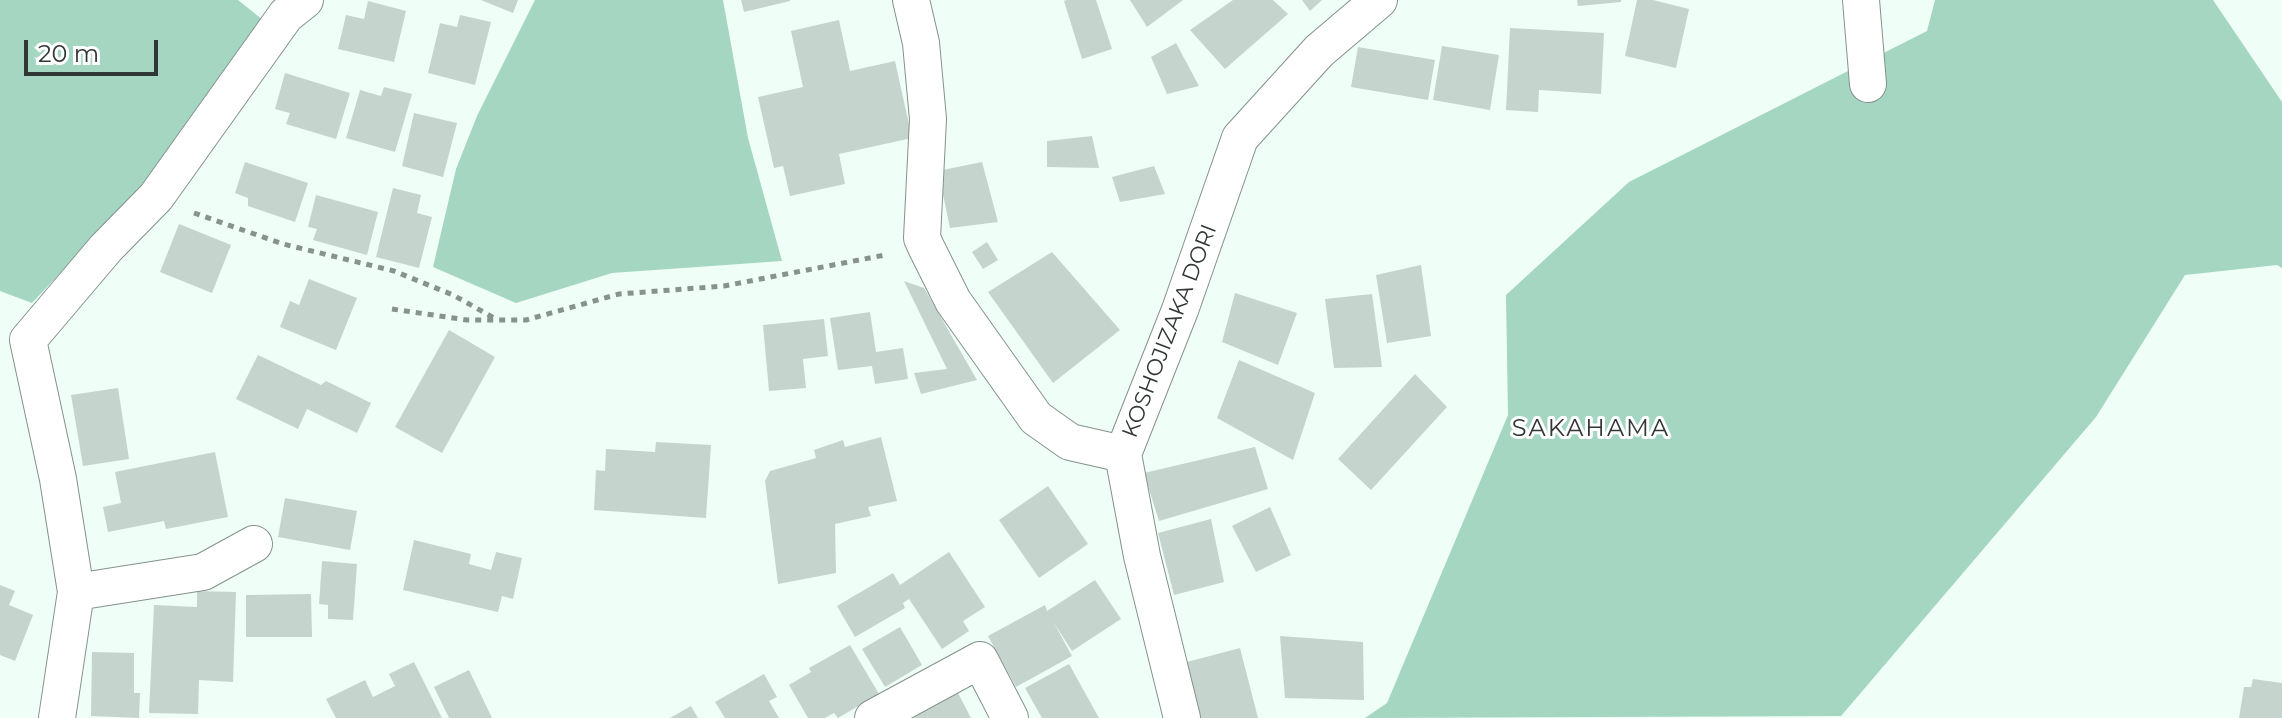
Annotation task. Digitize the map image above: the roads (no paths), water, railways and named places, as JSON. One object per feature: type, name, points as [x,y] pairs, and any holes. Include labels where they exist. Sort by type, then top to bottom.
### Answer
[{"type":"street","points":[[57,718],[76,592],[58,479],[28,340],[106,248],[156,197],[286,15],[305,0]]},
{"type":"street","points":[[911,0],[921,43],[928,119],[922,238],[926,247],[953,301],[1036,418],[1070,442],[1123,454]]},
{"type":"street","name":"KOSHOJIZAKA DORI","points":[[1182,718],[1142,556],[1123,454],[1185,295],[1240,138],[1319,51],[1379,0]]},
{"type":"street","points":[[1861,0],[1868,84]]},
{"type":"street","points":[[76,592],[203,572],[254,544]]},
{"type":"street","points":[[873,718],[980,660],[1010,718]]},
{"type":"district","name":"SAKAHAMA","points":[[1591,429]]}]
